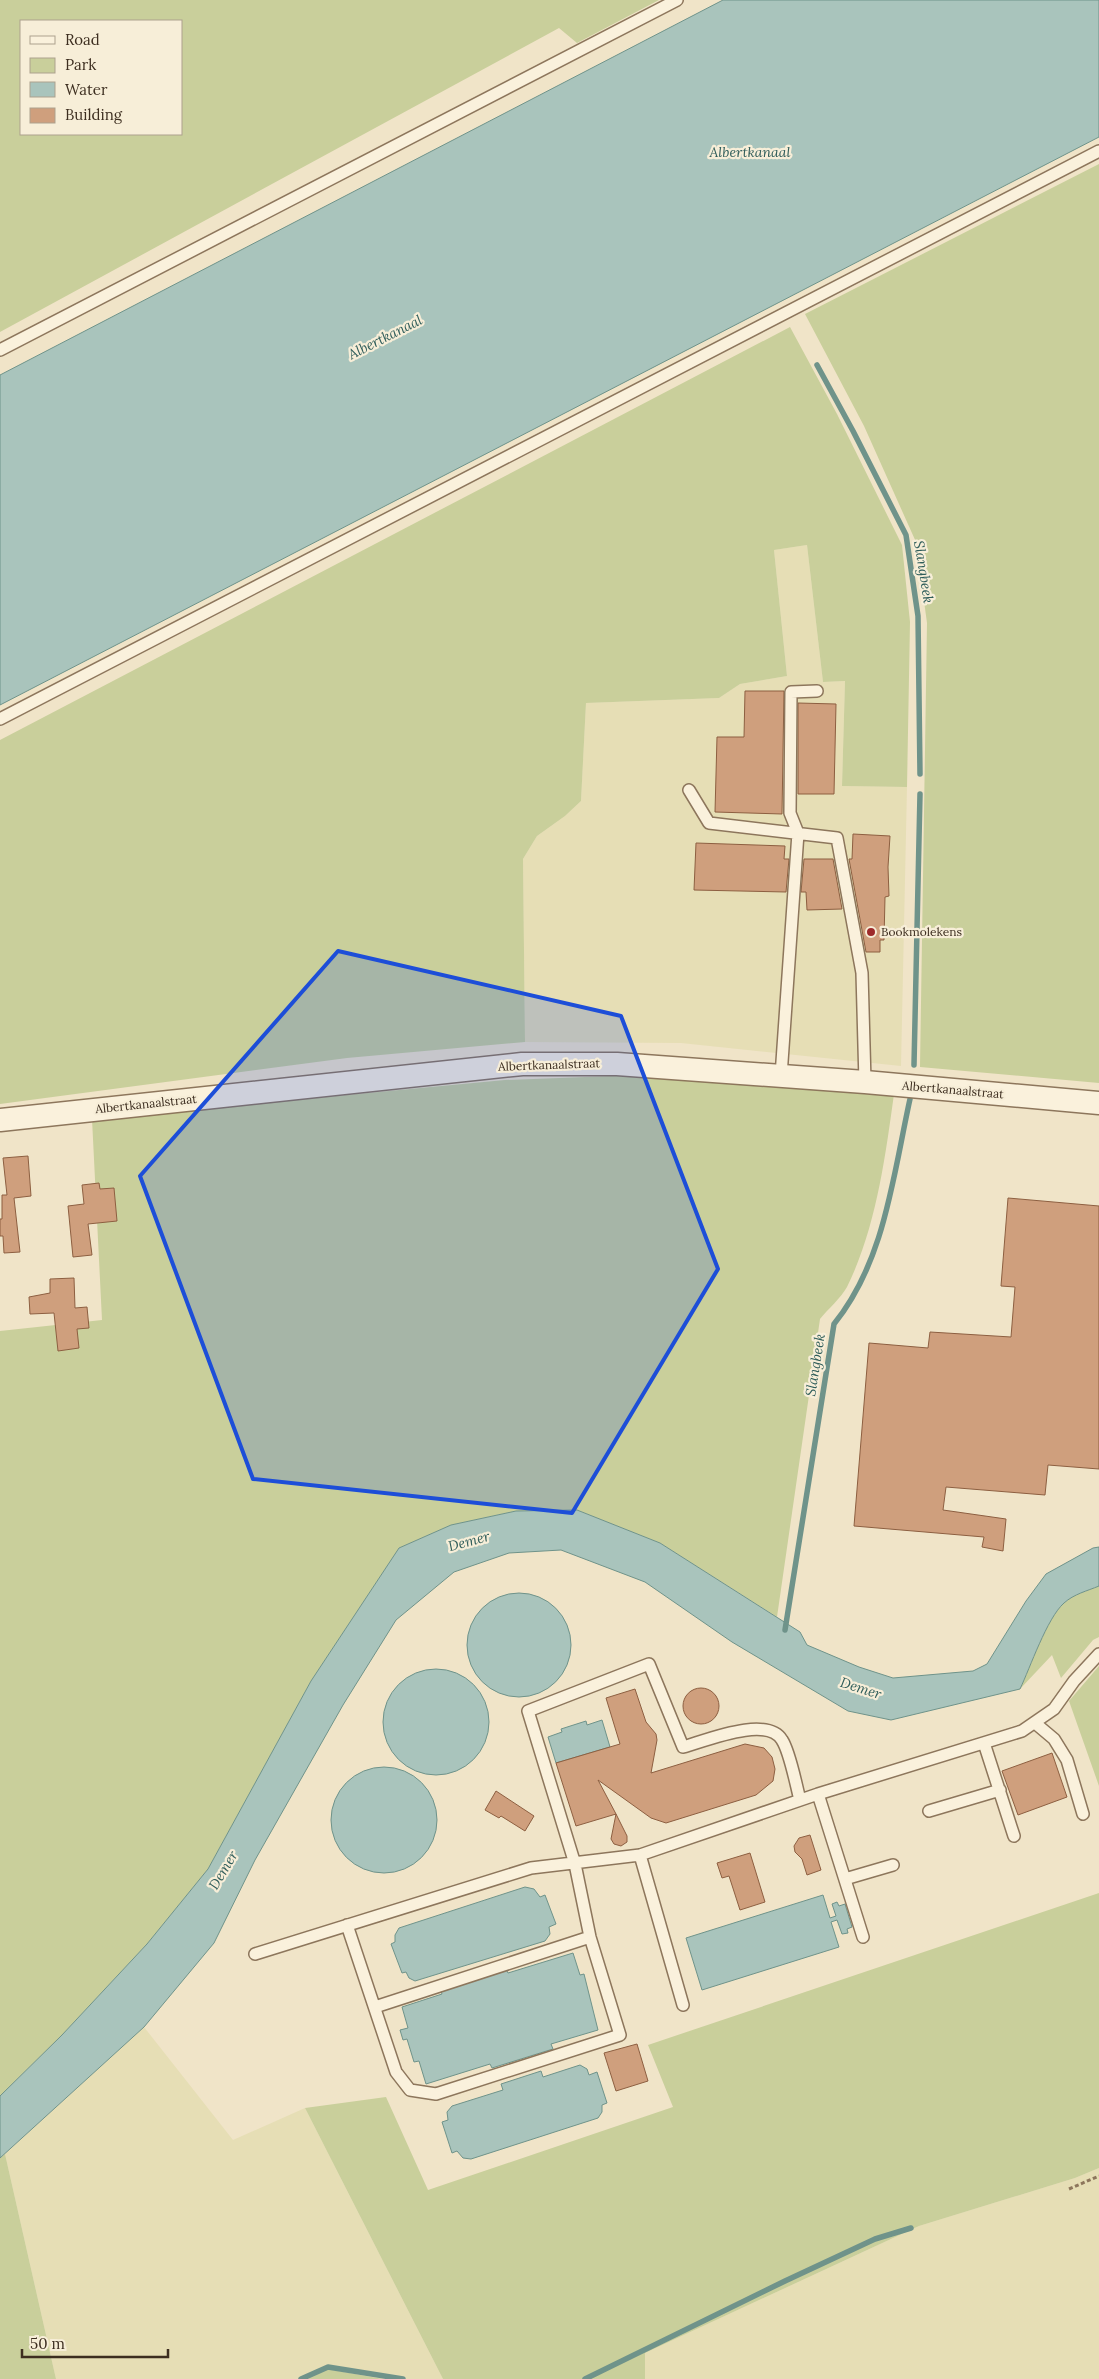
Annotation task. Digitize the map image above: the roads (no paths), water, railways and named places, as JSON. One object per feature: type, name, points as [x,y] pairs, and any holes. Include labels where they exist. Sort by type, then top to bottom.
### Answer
[{"type":"street","name":"Albertkanaalstraat","points":[[0,1120],[522,1064],[617,1064],[865,1082],[1099,1103]]},
{"type":"lane","points":[[0,350],[677,0]]},
{"type":"lane","points":[[0,720],[1099,151]]},
{"type":"lane","points":[[781,1076],[798,833],[790,813],[791,692],[817,691]]},
{"type":"lane","points":[[689,790],[709,823],[837,838],[862,973],[865,1082]]},
{"type":"lane","points":[[255,1954],[530,1868],[640,1855],[818,1794],[1022,1731],[1035,1724],[1054,1709],[1074,1681],[1099,1654]]},
{"type":"lane","points":[[347,1925],[396,2072],[410,2090],[436,2094],[620,2035],[590,1937],[575,1864],[528,1711],[649,1664],[683,1747],[748,1729],[769,1730],[782,1739],[800,1800]]},
{"type":"lane","points":[[1035,1724],[1054,1739],[1067,1760],[1083,1814]]},
{"type":"lane","points":[[984,1743],[1014,1836]]},
{"type":"lane","points":[[929,1811],[1000,1790]]},
{"type":"lane","points":[[818,1794],[863,1937]]},
{"type":"lane","points":[[640,1855],[683,2004]]},
{"type":"lane","points":[[845,1879],[893,1865]]},
{"type":"lane","points":[[375,2007],[590,1937]]},
{"type":"water","name":"Albertkanaal","points":[[723,0],[1099,0],[1099,137],[0,705],[0,375]]},
{"type":"water","name":"Demer","points":[[577,1510],[660,1543],[800,1632],[807,1645],[859,1667],[893,1678],[973,1671],[987,1664],[1026,1601],[1046,1574],[1093,1548],[1099,1547],[1099,1586],[1072,1597],[1058,1610],[1045,1631],[1020,1689],[891,1720],[848,1711],[732,1642],[645,1582],[561,1550],[509,1553],[454,1572],[396,1620],[343,1705],[255,1860],[214,1943],[144,2027],[0,2158],[0,2096],[62,2035],[147,1944],[208,1869],[311,1681],[399,1548],[451,1525],[516,1511]]},
{"type":"water","points":[[519,1593],[539,1597],[556,1608],[567,1625],[571,1645],[567,1665],[556,1682],[539,1693],[519,1697],[499,1693],[482,1682],[471,1665],[467,1645],[471,1625],[482,1608],[499,1597]]},
{"type":"water","points":[[436,1669],[456,1673],[473,1685],[485,1702],[489,1722],[485,1742],[473,1759],[456,1771],[436,1775],[416,1771],[399,1759],[387,1742],[383,1722],[387,1702],[399,1685],[416,1673]]},
{"type":"water","points":[[602,1720],[610,1747],[556,1763],[548,1737],[562,1732],[561,1729],[586,1721],[587,1725]]},
{"type":"water","points":[[384,1767],[404,1771],[422,1782],[433,1800],[437,1820],[433,1840],[422,1858],[404,1869],[384,1873],[364,1869],[346,1858],[335,1840],[331,1820],[335,1800],[346,1782],[364,1771]]},
{"type":"water","points":[[525,1887],[534,1889],[540,1897],[545,1895],[556,1924],[549,1927],[550,1934],[545,1941],[415,1981],[409,1978],[406,1972],[402,1973],[391,1944],[395,1942],[395,1935],[399,1928]]},
{"type":"water","points":[[823,1895],[830,1918],[836,1916],[832,1904],[837,1902],[839,1906],[845,1904],[852,1927],[847,1929],[848,1933],[842,1934],[837,1920],[831,1922],[839,1947],[702,1990],[686,1938]]},
{"type":"water","points":[[573,1953],[580,1975],[584,1974],[598,2030],[551,2044],[553,2049],[492,2068],[490,2064],[426,2084],[419,2061],[414,2062],[407,2039],[403,2040],[400,2030],[408,2028],[402,2007],[442,1994],[440,1989],[506,1969],[508,1973]]},
{"type":"water","points":[[580,2065],[587,2069],[589,2075],[597,2072],[607,2103],[602,2105],[602,2112],[598,2118],[471,2159],[463,2158],[457,2151],[452,2153],[442,2122],[448,2120],[447,2112],[452,2106],[503,2090],[501,2084],[541,2071],[543,2077]]},
{"type":"waterway","name":"Slangbeek","points":[[817,365],[906,535],[918,616],[920,774]]},
{"type":"waterway","name":"Slangbeek","points":[[914,1065],[920,794]]},
{"type":"waterway","name":"Slangbeek","points":[[785,1630],[834,1324],[851,1299],[865,1273],[876,1245],[892,1187],[910,1099]]},
{"type":"waterway","points":[[585,2379],[875,2239],[911,2228]]},
{"type":"waterway","points":[[301,2379],[328,2367],[403,2379]]},
{"type":"place","name":"Bookmolekens","points":[[871,932]]}]
